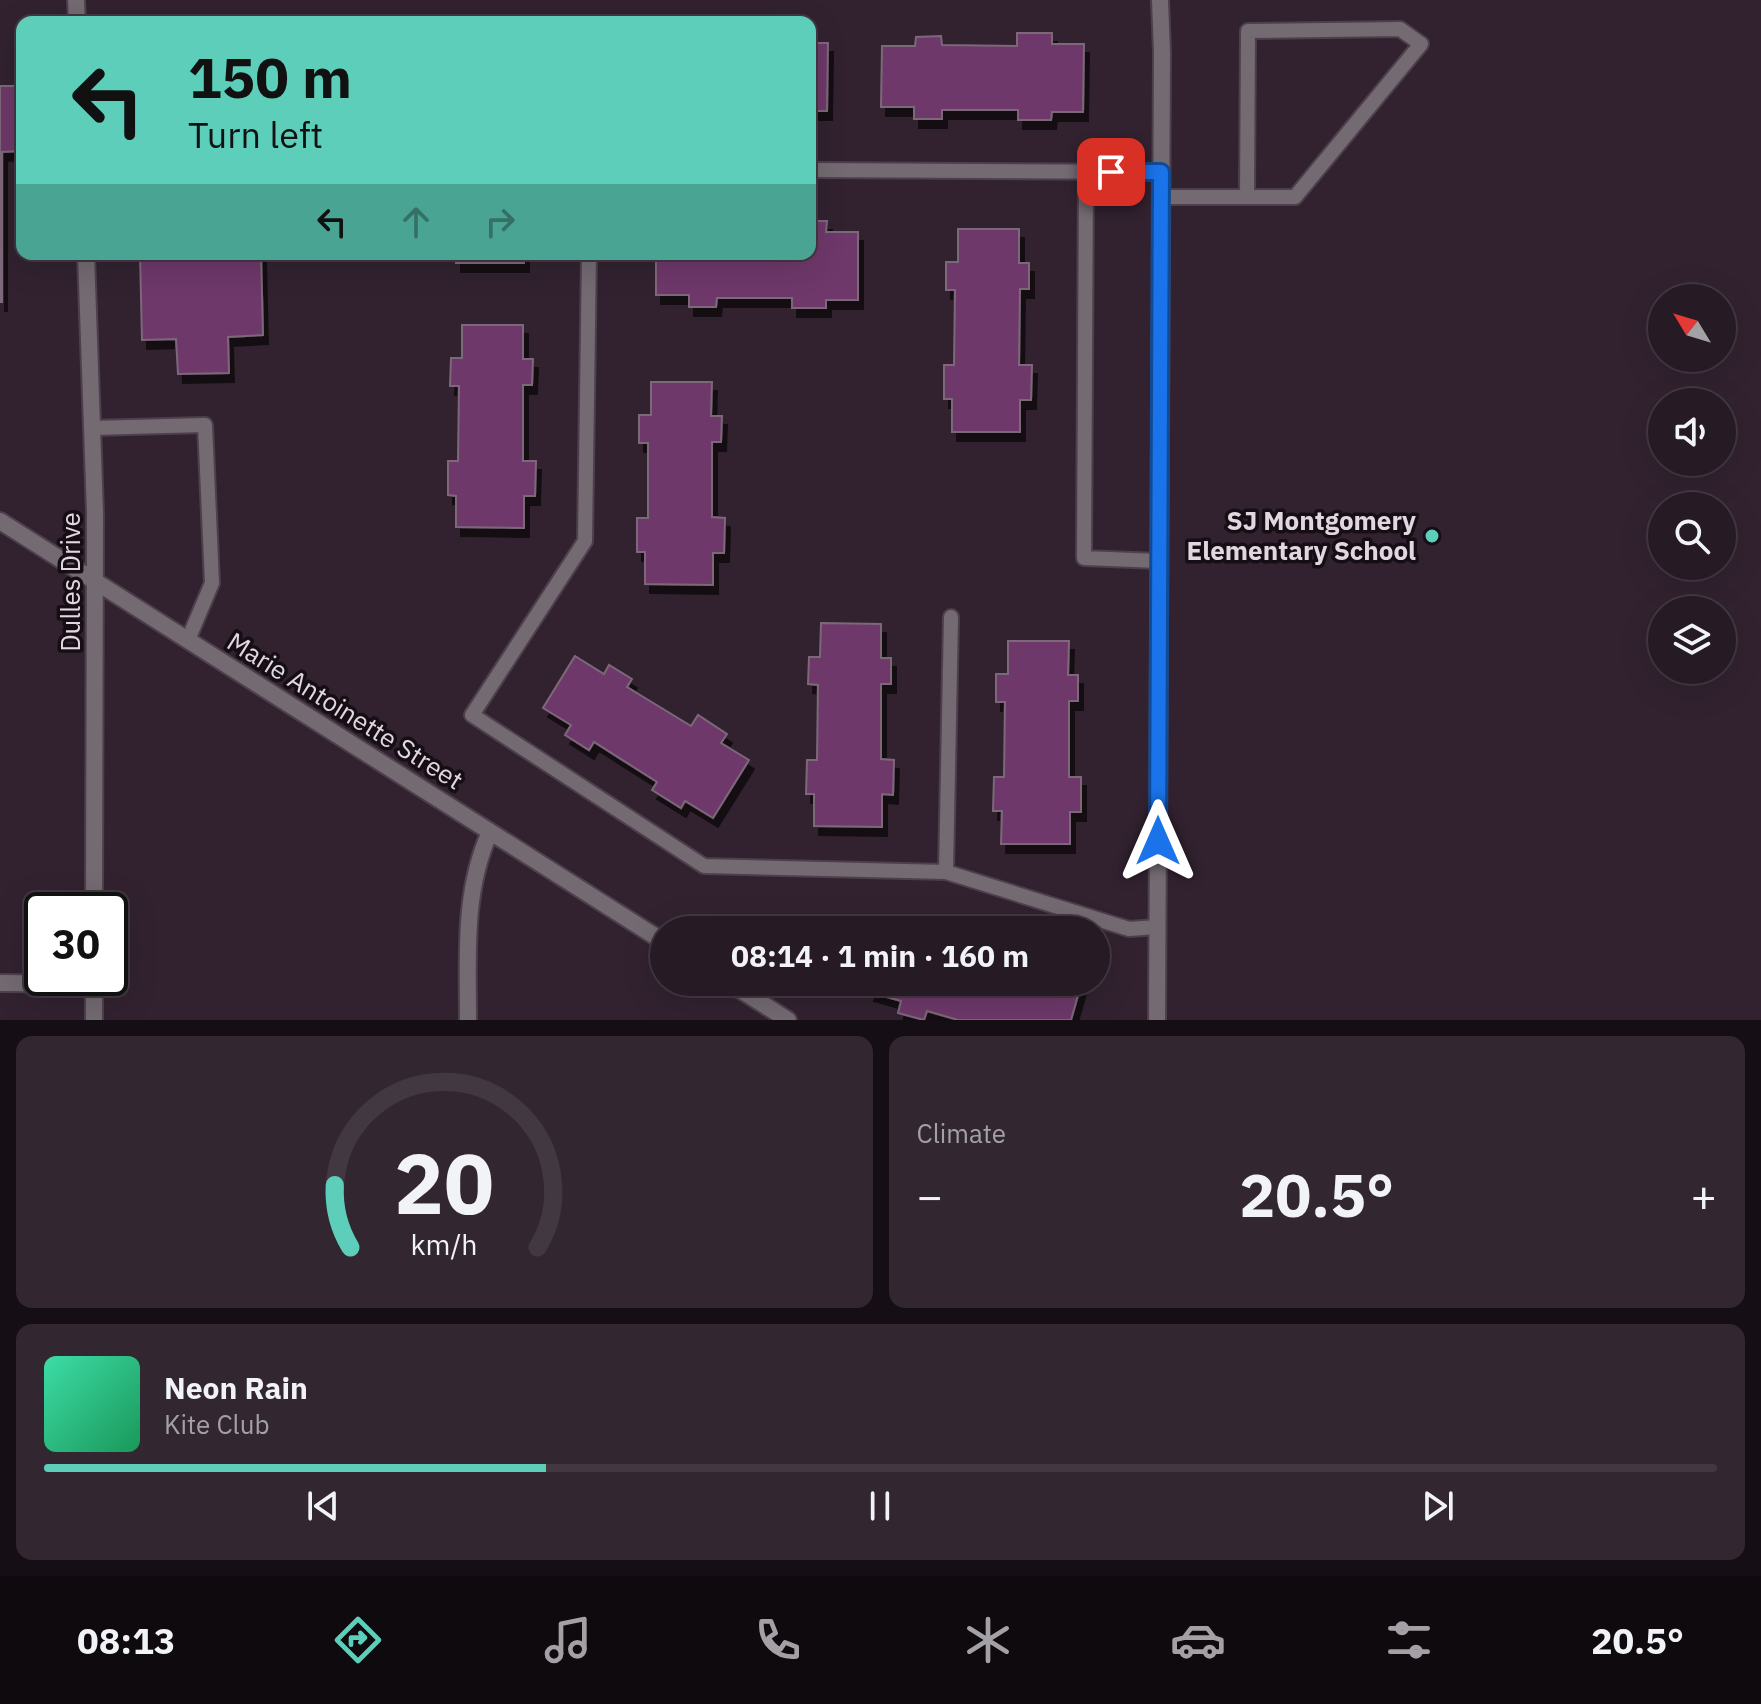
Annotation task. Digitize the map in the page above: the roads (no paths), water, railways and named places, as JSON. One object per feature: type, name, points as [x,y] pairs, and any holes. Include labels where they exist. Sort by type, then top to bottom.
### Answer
[{"type":"street","points":[[1157,1020],[1160,0]]},
{"type":"street","name":"Dulles Drive","points":[[86,260],[95,581],[94,892]]},
{"type":"street","name":"Marie Antoinette Street","points":[[0,521],[650,933]]},
{"type":"street","points":[[468,1020],[471,894],[475,870],[490,832]]},
{"type":"street","points":[[0,983],[24,982]]},
{"type":"street","points":[[94,996],[94,1020]]},
{"type":"street","points":[[750,996],[788,1020]]},
{"type":"lane","points":[[1161,197],[1247,197],[1295,197],[1421,44],[1400,29],[1248,31],[1247,197]]},
{"type":"lane","points":[[816,170],[1161,172]]},
{"type":"lane","points":[[1086,171],[1084,558],[1159,561]]},
{"type":"lane","points":[[589,260],[585,541],[472,715],[704,866],[946,872],[1129,929],[1157,927]]},
{"type":"lane","points":[[92,428],[205,425],[212,583],[188,640]]},
{"type":"lane","points":[[946,872],[951,617]]},
{"type":"place","name":"SJ Montgomery Elementary School","points":[[1432,536]]}]
